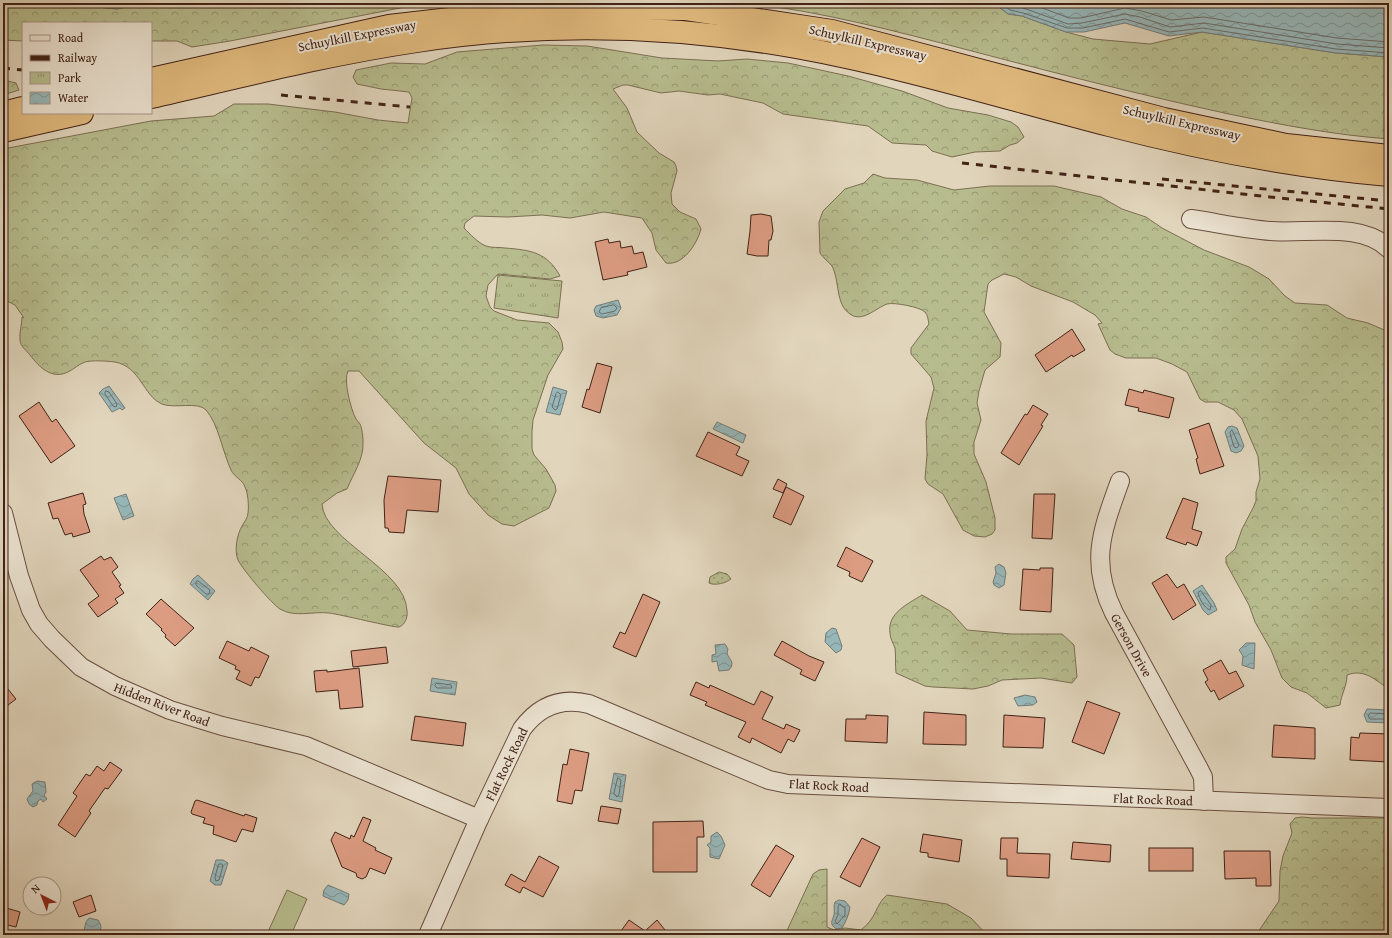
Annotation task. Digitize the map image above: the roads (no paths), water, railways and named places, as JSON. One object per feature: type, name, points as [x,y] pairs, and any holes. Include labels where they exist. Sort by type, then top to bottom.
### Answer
[{"type":"highway","name":"Schuylkill Expressway","points":[[152,79],[389,26],[546,8],[686,9],[832,31],[1164,119],[1278,144],[1389,156]]},
{"type":"highway","name":"Schuylkill Expressway","points":[[152,97],[346,54],[421,40],[496,32],[545,30],[646,30],[700,34],[795,47],[895,69],[1111,126],[1213,150],[1310,166],[1389,176]]},
{"type":"highway","points":[[3,112],[22,108]]},
{"type":"highway","points":[[3,131],[78,114]]},
{"type":"street","points":[[1191,219],[1270,231],[1350,232],[1385,241]]},
{"type":"street","name":"Gerson Drive","points":[[1120,481],[1102,537],[1099,559],[1103,587],[1114,613],[1198,767],[1202,777],[1204,801]]},
{"type":"street","name":"Hidden River Road","points":[[3,513],[19,576],[31,610],[39,624],[81,668],[115,686],[170,710],[222,726],[306,746],[479,819]]},
{"type":"street","name":"Flat Rock Road","points":[[428,935],[479,819],[517,738],[528,720],[550,704],[570,701],[580,702],[600,708],[769,780],[788,784],[1389,808]]},
{"type":"water","points":[[58,3],[145,3],[117,9]]},
{"type":"water","points":[[994,3],[1389,3],[1389,57],[1336,53],[1202,32],[1169,36],[1125,23],[1084,32],[1066,32],[1022,16],[1008,14]]},
{"type":"water","points":[[618,300],[621,308],[617,315],[603,318],[596,316],[594,310],[596,306]]},
{"type":"water","points":[[109,386],[125,408],[122,410],[120,408],[112,412],[99,393]]},
{"type":"water","points":[[553,387],[567,391],[560,415],[546,412]]},
{"type":"water","points":[[717,422],[746,435],[743,443],[713,429]]},
{"type":"water","points":[[1232,426],[1237,428],[1244,446],[1241,451],[1236,453],[1231,451],[1225,432],[1228,427]]},
{"type":"water","points":[[126,494],[134,516],[123,520],[114,498]]},
{"type":"water","points":[[999,564],[1004,567],[1006,573],[1004,585],[999,588],[994,585],[993,582],[996,573],[995,567]]},
{"type":"water","points":[[198,575],[215,591],[208,600],[190,584]]},
{"type":"water","points":[[1202,585],[1217,610],[1208,615],[1203,610],[1193,591]]},
{"type":"water","points":[[832,628],[836,629],[842,646],[841,650],[836,653],[825,642],[826,633]]},
{"type":"water","points":[[1246,643],[1255,643],[1254,669],[1242,665],[1243,656],[1239,650]]},
{"type":"water","points":[[725,644],[728,649],[727,653],[732,665],[729,670],[719,671],[717,661],[712,662],[712,655],[716,654],[715,645]]},
{"type":"water","points":[[432,678],[457,682],[455,695],[430,691]]},
{"type":"water","points":[[1025,695],[1035,697],[1037,702],[1033,705],[1018,706],[1014,698]]},
{"type":"water","points":[[1367,709],[1388,710],[1389,723],[1367,722],[1364,715]]},
{"type":"water","points":[[614,773],[626,775],[622,802],[609,799]]},
{"type":"water","points":[[37,781],[45,782],[46,792],[44,795],[47,799],[43,802],[41,799],[38,801],[37,805],[33,807],[29,804],[27,799],[33,791],[32,784]]},
{"type":"water","points":[[717,832],[721,836],[725,845],[719,859],[710,857],[710,848],[707,845],[711,842],[711,836]]},
{"type":"water","points":[[216,860],[223,860],[228,863],[221,885],[215,885],[210,881]]},
{"type":"water","points":[[328,885],[349,894],[348,900],[344,905],[323,896],[324,890]]},
{"type":"water","points":[[839,900],[845,901],[850,907],[849,913],[842,928],[836,929],[832,925],[832,922],[834,915],[834,904]]},
{"type":"water","points":[[89,918],[98,920],[100,924],[101,929],[97,935],[83,935],[86,922]]},
{"type":"railway","points":[[3,68],[22,70]]},
{"type":"railway","points":[[281,95],[410,107]]},
{"type":"railway","points":[[962,163],[1389,209]]},
{"type":"railway","points":[[1162,179],[1389,201]]}]
